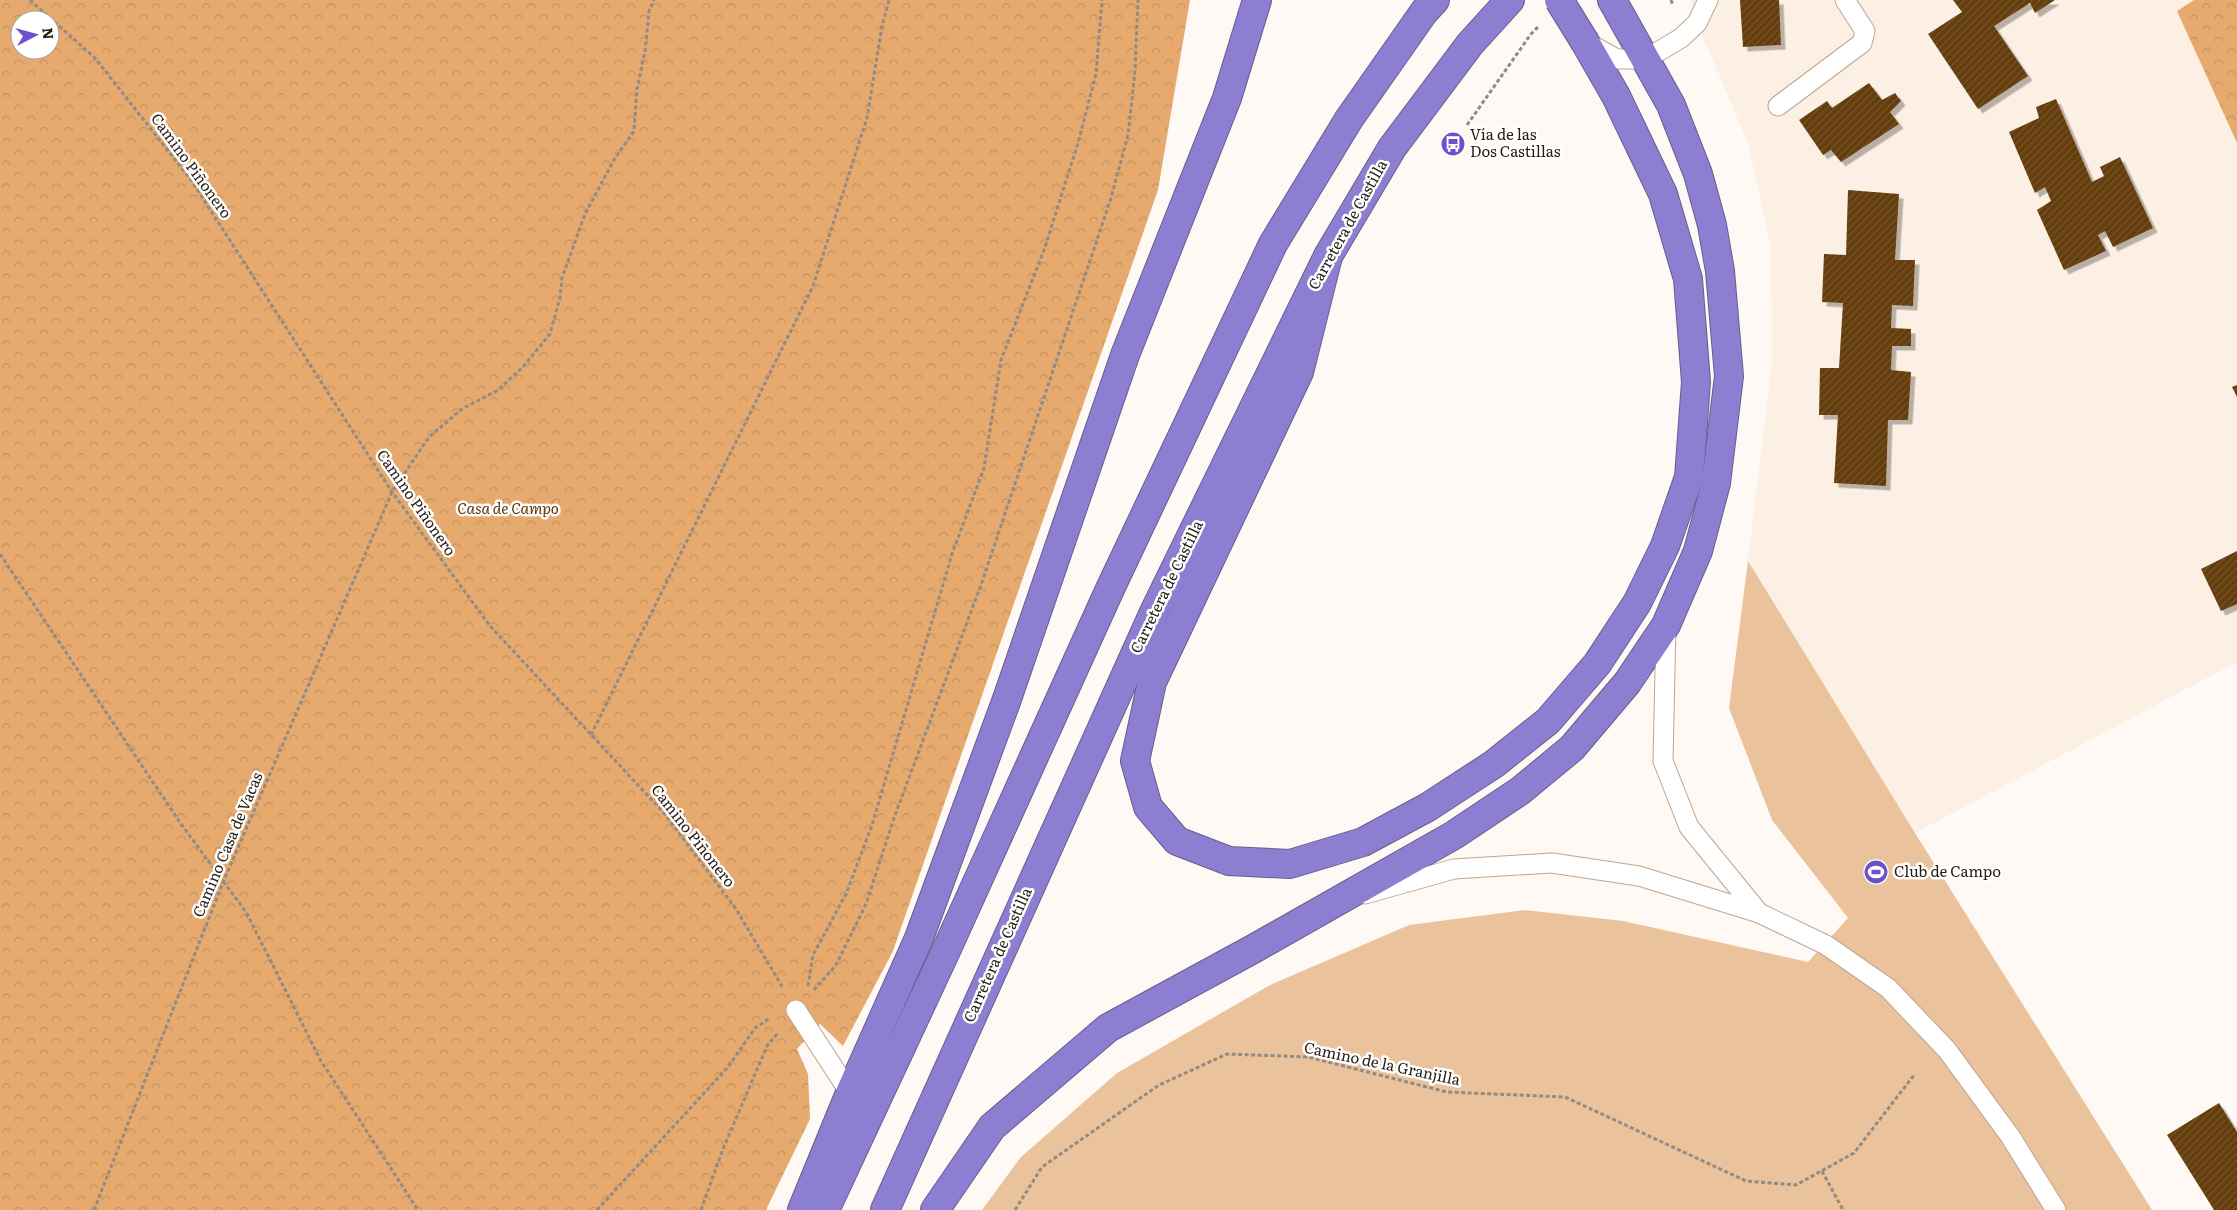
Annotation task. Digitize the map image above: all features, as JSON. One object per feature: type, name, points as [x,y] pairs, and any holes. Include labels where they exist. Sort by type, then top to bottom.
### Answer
[{"type":"highway","points":[[802,1210],[850,1093],[922,929],[1007,699],[1125,355],[1227,98],[1257,0]]},
{"type":"highway","points":[[825,1210],[945,953],[1106,598],[1273,244],[1349,119],[1424,12],[1435,0]]},
{"type":"highway","name":"Carretera de Castilla","points":[[885,1210],[1155,610],[1328,256],[1392,148],[1470,44],[1510,0]]},
{"type":"highway","points":[[1328,256],[1300,372],[1152,682],[1135,761],[1148,807],[1177,841],[1229,861],[1290,864],[1363,842],[1428,807],[1494,764],[1548,721],[1597,664],[1637,603],[1665,546],[1689,477],[1696,382],[1688,279],[1663,194],[1616,96],[1559,0]]},
{"type":"highway","points":[[935,1210],[992,1127],[1108,1028],[1454,835],[1520,791],[1572,748],[1627,684],[1666,625],[1698,551],[1713,492],[1729,376],[1720,271],[1712,225],[1698,174],[1671,106],[1618,9]]},
{"type":"lane","points":[[1585,42],[1617,59],[1646,59],[1681,38],[1697,24],[1708,0]]},
{"type":"lane","points":[[1778,106],[1862,43],[1865,31],[1845,0]]},
{"type":"lane","points":[[1666,625],[1663,761],[1689,826],[1759,913]]},
{"type":"lane","points":[[1333,903],[1454,869],[1552,863],[1639,876],[1759,913],[1826,945],[1888,988],[1947,1050],[2010,1136],[2056,1210]]},
{"type":"lane","points":[[801,1004],[850,1093]]},
{"type":"path","name":"Camino Piñonero","points":[[30,0],[95,58],[191,180],[392,492],[490,626],[663,812],[736,909],[801,1004]]},
{"type":"path","name":"Camino Casa de Vacas","points":[[94,1210],[224,880],[392,492],[429,436],[462,409],[498,390],[522,368],[550,334],[560,298],[562,278],[584,214],[615,158],[634,131],[637,89],[645,52],[649,10],[654,0]]},
{"type":"path","points":[[591,735],[813,286],[867,118],[882,26],[889,0]]},
{"type":"path","points":[[801,1004],[813,955],[846,894],[872,825],[952,554],[984,468],[1001,360],[1044,250],[1078,143],[1096,74],[1102,0]]},
{"type":"path","points":[[701,1210],[723,1149],[767,1046],[836,965],[866,904],[894,818],[980,585],[1063,345],[1111,198],[1128,135],[1135,71],[1138,0]]},
{"type":"path","points":[[1671,0],[1674,5]]},
{"type":"path","points":[[1466,125],[1531,34],[1543,23]]},
{"type":"path","points":[[0,554],[181,824],[246,912],[321,1061],[418,1210]]},
{"type":"path","points":[[597,1210],[728,1067],[755,1028],[778,1013],[801,1004]]},
{"type":"path","name":"Camino de la Granjilla","points":[[1015,1210],[1042,1167],[1159,1085],[1228,1054],[1308,1057],[1447,1092],[1565,1097],[1746,1181],[1796,1185],[1854,1153],[1914,1075]]},
{"type":"path","points":[[1822,1171],[1843,1210]]},
{"type":"shaded area","points":[[1690,0],[2194,0],[2177,11],[2237,143],[2237,662],[1915,833],[1748,561],[1772,363],[1771,247],[1748,143],[1697,23]]},
{"type":"shaded area","name":"Club de Campo","points":[[1748,561],[1915,833],[2152,1210],[982,1210],[1021,1157],[1117,1073],[1270,985],[1409,925],[1525,910],[1623,921],[1808,962],[1848,918],[1772,820],[1729,708]]},
{"type":"green space","name":"Casa de Campo","points":[[0,0],[1190,0],[1158,190],[893,951],[843,1046],[820,1024],[797,1049],[808,1074],[810,1119],[766,1210],[0,1210]]},
{"type":"green space","points":[[2194,0],[2237,0],[2237,143],[2177,11]]},
{"type":"building","points":[[1740,0],[1779,0],[1781,45],[1743,47]]},
{"type":"building","points":[[1953,0],[2055,0],[2035,13],[2030,3],[1994,26],[2028,76],[1978,109],[1928,34],[1962,12]]},
{"type":"building","points":[[1869,83],[1882,100],[1895,93],[1901,101],[1890,112],[1899,124],[1841,162],[1831,150],[1823,155],[1799,120],[1827,101],[1832,108]]},
{"type":"building","points":[[2056,99],[2092,182],[2104,176],[2100,167],[2120,157],[2153,228],[2113,247],[2105,231],[2098,235],[2106,251],[2064,270],[2037,210],[2051,201],[2045,187],[2035,193],[2009,132],[2039,118],[2036,107]]},
{"type":"building","points":[[1848,190],[1899,194],[1895,260],[1915,260],[1913,306],[1892,305],[1891,328],[1911,329],[1911,346],[1892,346],[1891,370],[1911,372],[1908,420],[1888,420],[1886,486],[1834,483],[1838,415],[1819,415],[1820,368],[1839,368],[1843,303],[1822,302],[1824,254],[1846,255]]},
{"type":"building","points":[[2237,385],[2237,397],[2232,387]]},
{"type":"building","points":[[2237,551],[2237,604],[2221,611],[2201,569]]},
{"type":"building","points":[[2219,1103],[2237,1132],[2237,1210],[2214,1210],[2167,1135]]},
{"type":"place","name":"Vía de las Dos Castillas","points":[[1453,144]]},
{"type":"place","name":"Club de Campo","points":[[1876,872]]}]
